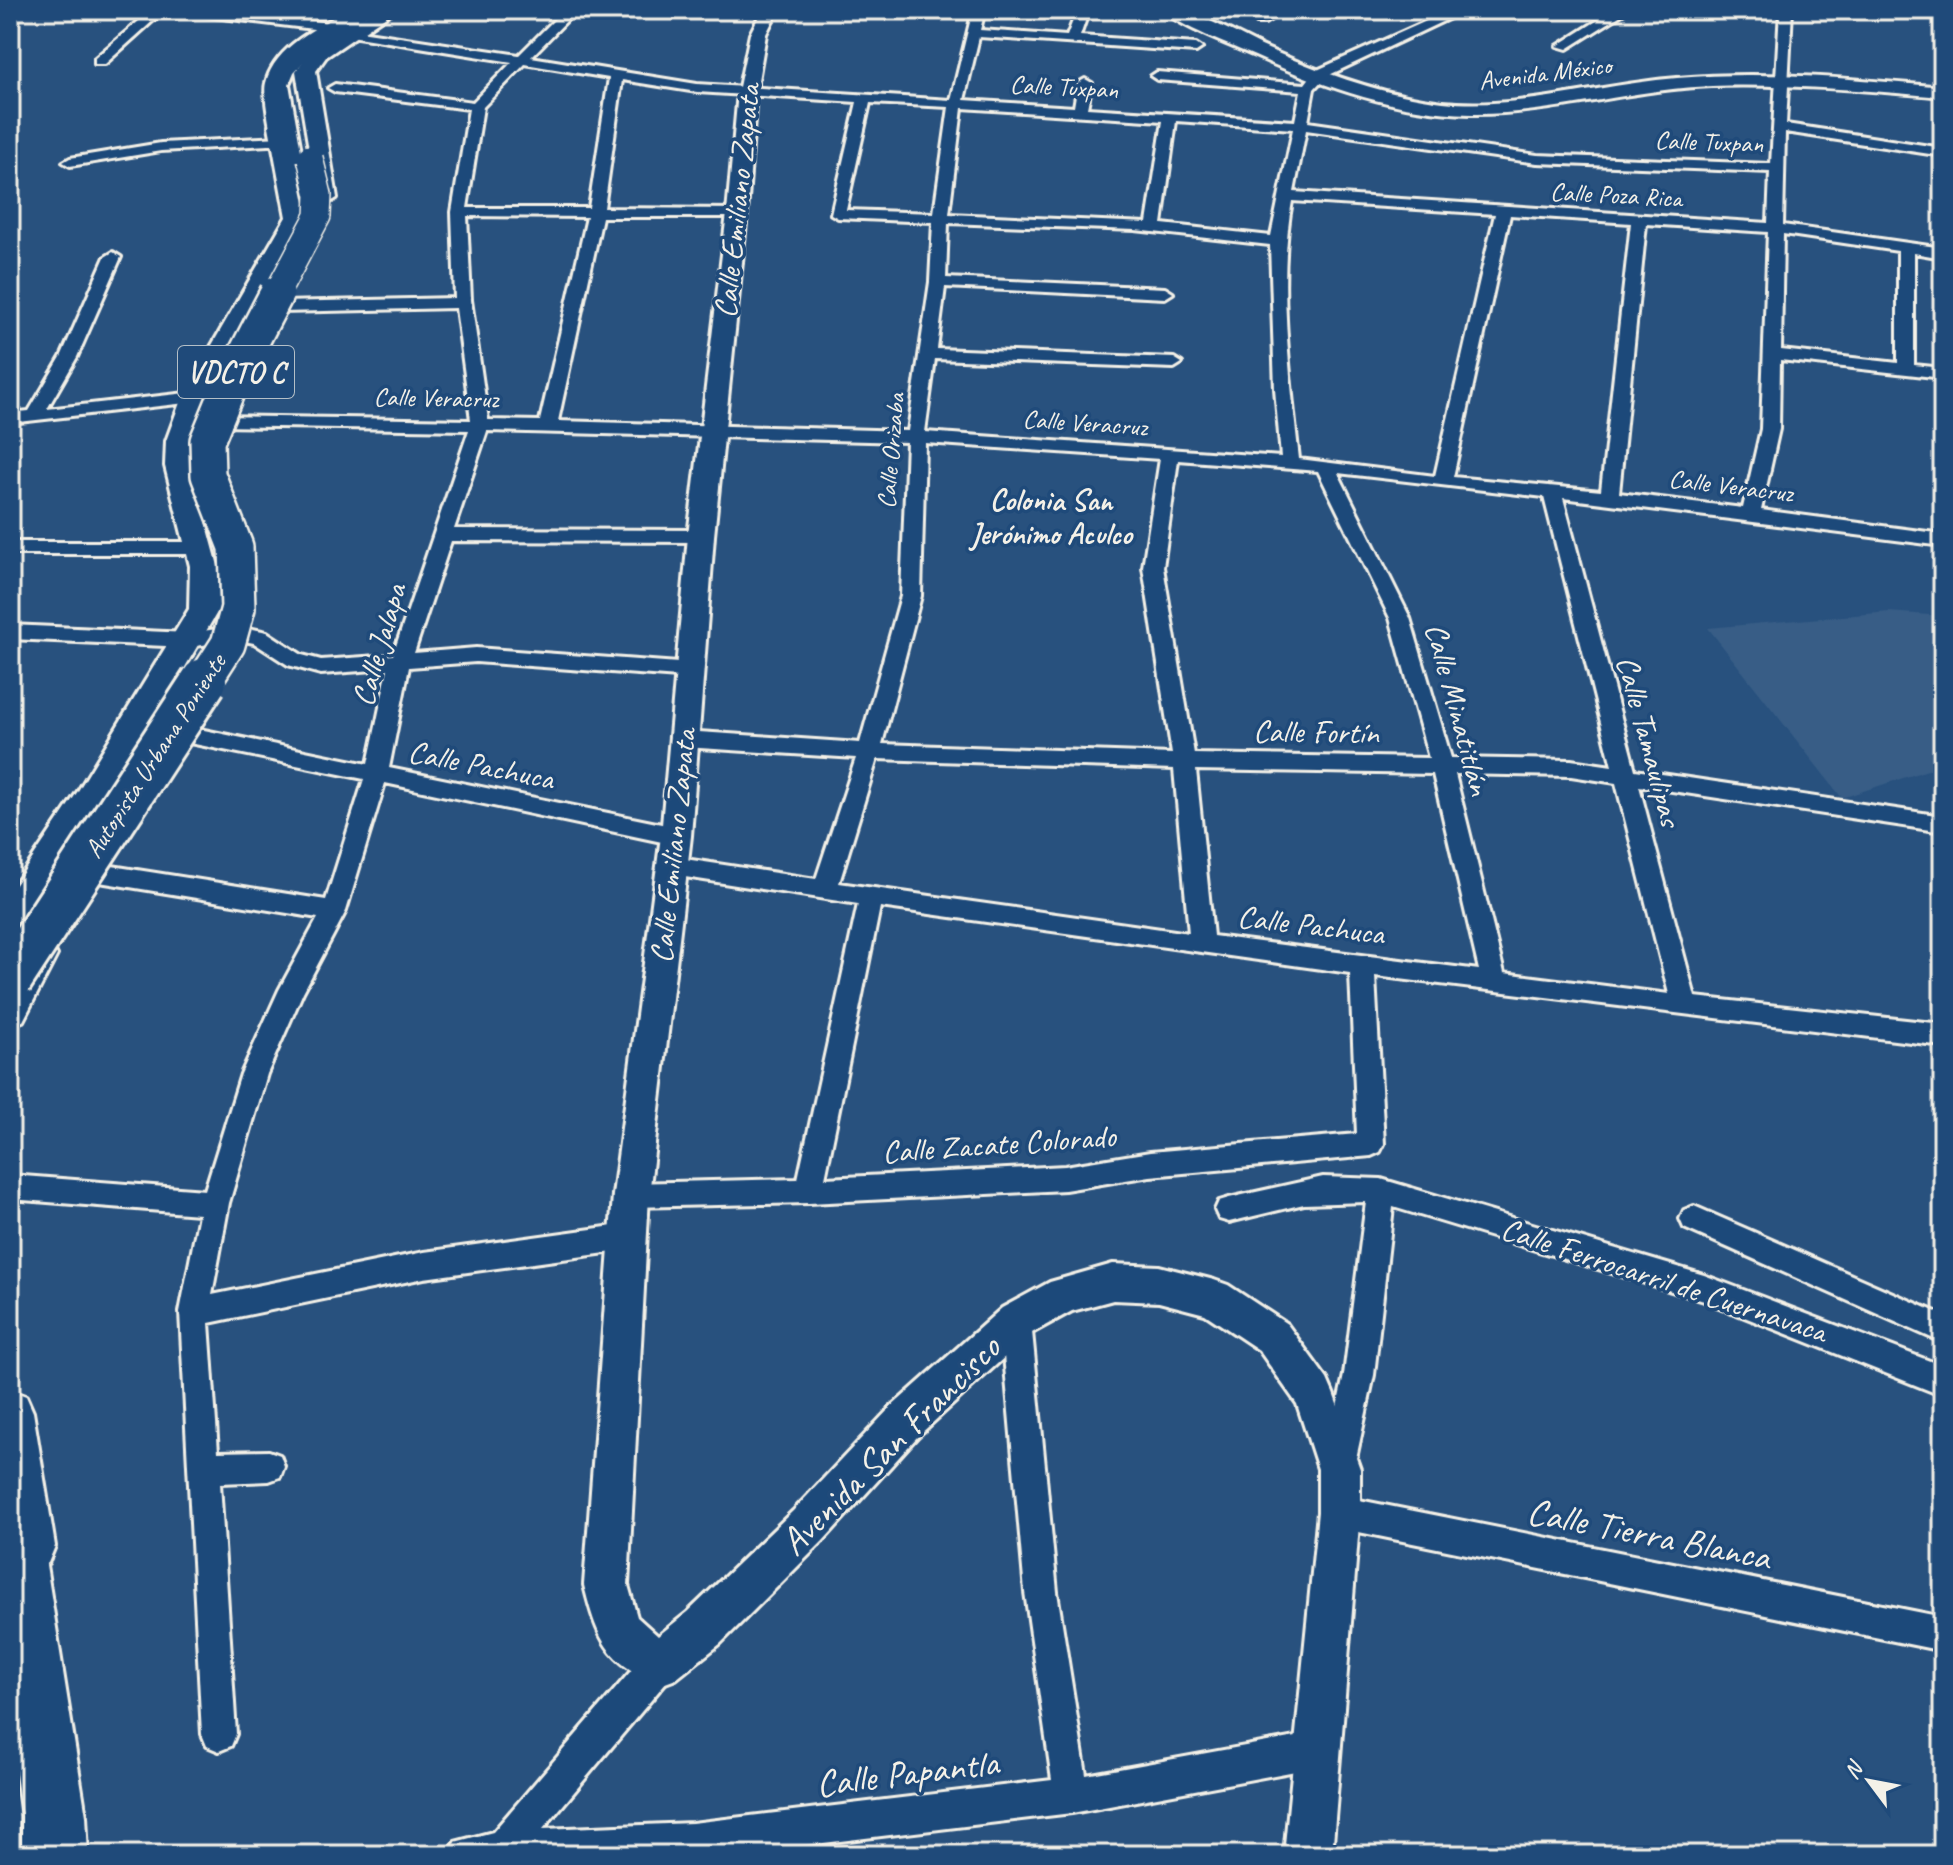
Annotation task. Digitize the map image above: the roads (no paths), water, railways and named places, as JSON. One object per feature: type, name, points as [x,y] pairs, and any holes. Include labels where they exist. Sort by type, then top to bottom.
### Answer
[{"type":"highway","name":"Autopista Urbana Poniente","points":[[28,942],[191,670],[214,623],[217,608],[212,561],[187,480],[183,443],[187,421],[200,390],[298,217],[300,199],[277,84],[282,70],[301,50],[355,18]]},
{"type":"highway","name":"Autopista Urbana Poniente","points":[[10,979],[201,689],[234,627],[238,608],[236,547],[208,475],[207,441],[232,380],[318,216],[319,195],[297,96],[296,70],[311,52],[355,18]]},
{"type":"highway","points":[[10,1521],[54,1816],[55,1855]]},
{"type":"main road","points":[[10,920],[90,800],[204,609],[201,548],[178,466],[179,441],[195,397],[297,217],[274,95],[278,68],[292,54],[355,18],[386,10]]},
{"type":"main road","points":[[10,1010],[28,942],[93,872],[239,633],[245,610],[245,556],[221,483],[215,443],[218,421],[234,385],[281,307],[315,241],[327,205],[306,71],[319,53],[355,18]]},
{"type":"main road","points":[[188,504],[221,483]]},
{"type":"main road","points":[[188,504],[206,528],[213,600],[239,633]]},
{"type":"main road","points":[[10,929],[30,927],[41,934],[28,942]]},
{"type":"main road","points":[[10,1412],[46,1653],[82,1855]]},
{"type":"street","points":[[100,61],[159,10]]},
{"type":"street","name":"Calle Tuxpan","points":[[190,10],[355,18],[522,59],[616,76],[747,92],[1301,125],[1537,159],[1777,168]]},
{"type":"street","points":[[335,88],[476,106],[571,10]]},
{"type":"street","name":"Calle Emiliano Zapata","points":[[660,1663],[629,1646],[618,1631],[606,1585],[628,1237],[674,851],[711,429],[737,213],[747,92],[758,34],[770,10]]},
{"type":"street","name":"Calle Orizaba","points":[[825,889],[869,751],[911,596],[916,437],[938,282],[941,216],[956,105],[979,10]]},
{"type":"street","points":[[1072,40],[1083,10]]},
{"type":"street","name":"Avenida México","points":[[1171,10],[1239,41],[1314,81],[1446,107],[1487,108],[1675,83],[1780,79],[1943,92]]},
{"type":"street","points":[[1261,20],[1280,10]]},
{"type":"street","points":[[1157,76],[1314,81],[1461,10]]},
{"type":"street","points":[[1563,46],[1623,10]]},
{"type":"street","points":[[1751,514],[1770,429],[1774,354],[1774,228],[1786,10]]},
{"type":"street","points":[[972,33],[1196,48]]},
{"type":"street","points":[[548,426],[596,210],[616,76]]},
{"type":"street","points":[[1291,463],[1283,389],[1277,241],[1301,125],[1314,81]]},
{"type":"street","points":[[1080,112],[1085,83]]},
{"type":"street","points":[[864,99],[838,214],[941,216],[1154,228],[1277,241]]},
{"type":"street","name":"Calle Jalapa","points":[[219,1734],[194,1312],[215,1203],[254,1074],[291,990],[334,911],[376,776],[400,663],[480,425],[464,303],[459,212],[476,106]]},
{"type":"street","points":[[1154,228],[1160,169],[1170,118]]},
{"type":"street","points":[[1779,127],[1943,152]]},
{"type":"street","points":[[70,162],[161,147],[282,141]]},
{"type":"street","name":"Calle Poza Rica","points":[[1285,196],[1774,228],[1943,253]]},
{"type":"street","points":[[459,212],[596,210],[737,213]]},
{"type":"street","points":[[1443,482],[1503,212]]},
{"type":"street","points":[[1609,497],[1639,221]]},
{"type":"street","points":[[1906,248],[1906,368]]},
{"type":"street","points":[[35,415],[69,357],[113,257]]},
{"type":"street","points":[[938,282],[1165,293]]},
{"type":"street","points":[[281,307],[464,303]]},
{"type":"street","points":[[929,354],[1174,363]]},
{"type":"street","points":[[1774,354],[1943,373]]},
{"type":"street","points":[[10,418],[195,397]]},
{"type":"street","name":"Calle Veracruz","points":[[218,421],[711,429],[916,437],[1170,454],[1325,466],[1443,482],[1609,497],[1943,540]]},
{"type":"street","points":[[1170,454],[1153,567],[1184,762],[1202,944]]},
{"type":"street","name":"Calle Minatitlán","points":[[1325,466],[1400,618],[1442,766],[1494,981]]},
{"type":"street","name":"Calle Tamaulipas","points":[[1552,491],[1685,1006]]},
{"type":"street","points":[[443,535],[701,536]]},
{"type":"street","points":[[10,548],[201,548]]},
{"type":"street","points":[[10,632],[188,640],[239,633],[260,637],[295,660],[321,667],[476,655],[692,671]]},
{"type":"street","name":"Calle Pachuca","points":[[180,733],[376,776],[825,889],[1202,944],[1685,1006],[1943,1035]]},
{"type":"street","name":"Calle Fortín","points":[[684,739],[869,751],[1184,762],[1571,768],[1943,824]]},
{"type":"street","points":[[93,872],[334,911]]},
{"type":"street","points":[[809,1191],[871,896]]},
{"type":"street","name":"Calle Zacate Colorado","points":[[631,1195],[809,1191],[1065,1178],[1150,1164],[1371,1144],[1362,963]]},
{"type":"street","points":[[10,1187],[215,1203]]},
{"type":"street","name":"Calle Ferrocarril de Cuernavaca","points":[[1229,1210],[1281,1194],[1335,1188],[1381,1191],[1704,1288],[1943,1381]]},
{"type":"street","name":"Avenida San Francisco","points":[[1308,1855],[1339,1512],[1339,1469],[1359,1375],[1381,1191]]},
{"type":"street","points":[[1694,1219],[1943,1329]]},
{"type":"street","points":[[194,1312],[424,1265],[628,1237]]},
{"type":"street","name":"Avenida San Francisco","points":[[660,1663],[704,1628],[808,1526],[904,1422],[1016,1321],[1064,1295],[1113,1282],[1159,1284],[1214,1298],[1273,1337],[1313,1393],[1339,1469]]},
{"type":"street","points":[[1016,1321],[1041,1592],[1072,1795]]},
{"type":"street","points":[[202,1468],[269,1466]]},
{"type":"street","name":"Calle Tierra Blanca","points":[[1339,1512],[1943,1634]]},
{"type":"street","points":[[468,1855],[500,1851],[660,1663]]},
{"type":"street","name":"Calle Papantla","points":[[500,1851],[692,1848],[1072,1795],[1317,1750]]},
{"type":"district","name":"Colonia San Jerónimo Aculco","points":[[1051,517]]}]
